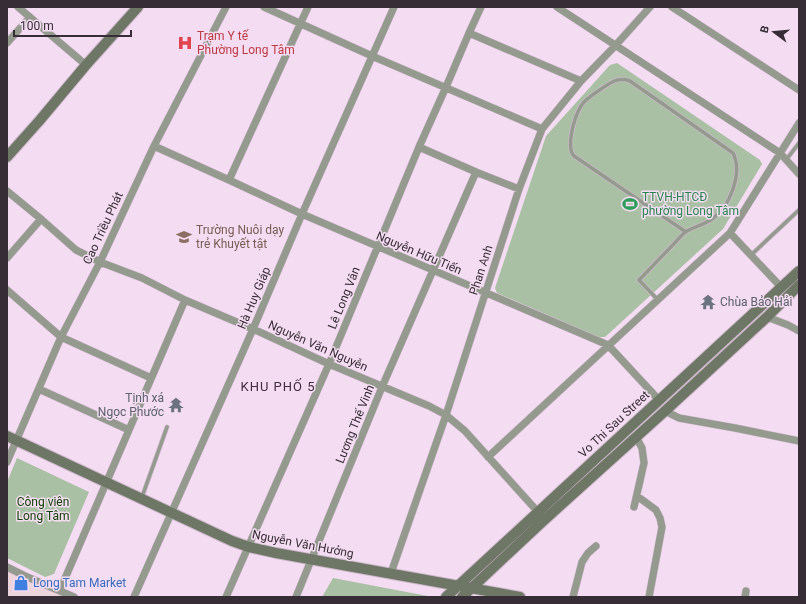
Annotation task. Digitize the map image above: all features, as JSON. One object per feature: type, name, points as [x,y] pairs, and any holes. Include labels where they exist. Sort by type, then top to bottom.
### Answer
[{"type":"main road","points":[[7,157],[138,7]]},
{"type":"main road","name":"Vo Thi Sau Street","points":[[446,597],[799,271]]},
{"type":"main road","name":"Vo Thi Sau Street","points":[[462,597],[542,522],[768,317],[799,285]]},
{"type":"main road","name":"Nguyễn Văn Hưởng","points":[[12,438],[249,547],[520,597]]},
{"type":"street","points":[[18,7],[86,65]]},
{"type":"street","name":"Cao Triều Phát","points":[[7,462],[12,438],[39,389],[61,337],[100,262],[154,146],[226,7]]},
{"type":"street","points":[[264,7],[372,56],[542,129]]},
{"type":"street","points":[[230,180],[308,7]]},
{"type":"street","name":"Hà Huy Giáp","points":[[134,597],[254,329],[302,214],[394,7]]},
{"type":"street","name":"Lê Long Vân","points":[[226,597],[329,364],[377,246],[468,33],[481,7]]},
{"type":"street","points":[[557,7],[780,153],[799,174]]},
{"type":"street","name":"Phan Anh","points":[[391,573],[446,415],[519,189],[542,129],[581,81],[616,46],[650,7]]},
{"type":"street","points":[[672,7],[799,90]]},
{"type":"street","points":[[7,43],[30,17]]},
{"type":"street","points":[[468,33],[581,81]]},
{"type":"street","points":[[488,457],[730,233],[799,123]]},
{"type":"street","name":"Nguyễn Hữu Tiến","points":[[154,146],[302,214],[608,346],[659,400]]},
{"type":"street","points":[[420,147],[519,189]]},
{"type":"street","name":"Lương Thế Vinh","points":[[296,597],[382,387],[476,172]]},
{"type":"street","name":"Nguyễn Văn Nguyễn","points":[[7,191],[76,250],[100,262],[142,278],[185,300],[254,329],[329,364],[430,406],[446,415],[465,431],[538,512]]},
{"type":"street","points":[[7,258],[41,219]]},
{"type":"street","points":[[730,233],[781,287]]},
{"type":"street","points":[[7,290],[61,337],[151,378]]},
{"type":"street","points":[[60,590],[185,300]]},
{"type":"street","points":[[768,317],[799,331]]},
{"type":"street","points":[[39,389],[129,430]]},
{"type":"street","points":[[665,411],[679,418],[799,441]]},
{"type":"street","points":[[634,507],[644,463],[642,448],[636,437]]},
{"type":"street","points":[[637,496],[656,510],[662,527],[649,597]]},
{"type":"street","points":[[573,597],[582,562],[588,553],[596,546]]},
{"type":"street","points":[[7,567],[74,597]]},
{"type":"lane","points":[[658,300],[639,280],[686,232],[712,219],[726,204],[732,192],[737,170],[736,160],[733,153],[630,81],[623,78],[612,82],[592,95],[583,103],[576,118],[571,135],[571,151],[574,156],[686,232]]},
{"type":"lane","points":[[786,160],[799,142]]},
{"type":"lane","points":[[751,255],[799,210]]},
{"type":"lane","points":[[142,498],[167,427]]},
{"type":"shaded area","name":"Long Tam Market","points":[[7,569],[64,597],[7,597]]},
{"type":"green space","name":"TTVH-HTCĐ phường Long Tâm","points":[[617,63],[760,160],[762,164],[723,229],[605,337],[598,337],[497,293],[495,288],[546,136],[610,65]]},
{"type":"green space","name":"Công viên Long Tâm","points":[[17,458],[89,492],[54,574],[45,577],[7,558],[7,482]]},
{"type":"green space","points":[[333,578],[433,597],[322,597]]},
{"type":"place","name":"Trạm Y tế Phường Long Tâm","points":[[185,43]]},
{"type":"place","name":"TTVH-HTCĐ phường Long Tâm","points":[[630,204]]},
{"type":"place","name":"Trường Nuôi dạy trẻ Khuyết tật","points":[[184,237]]},
{"type":"place","name":"Chùa Bảo Hải","points":[[708,302]]},
{"type":"place","name":"Tịnh xá Ngọc Phước","points":[[176,405]]},
{"type":"place","name":"Long Tam Market","points":[[21,583]]},
{"type":"district","name":"KHU PHỐ 5","points":[[278,386]]}]
